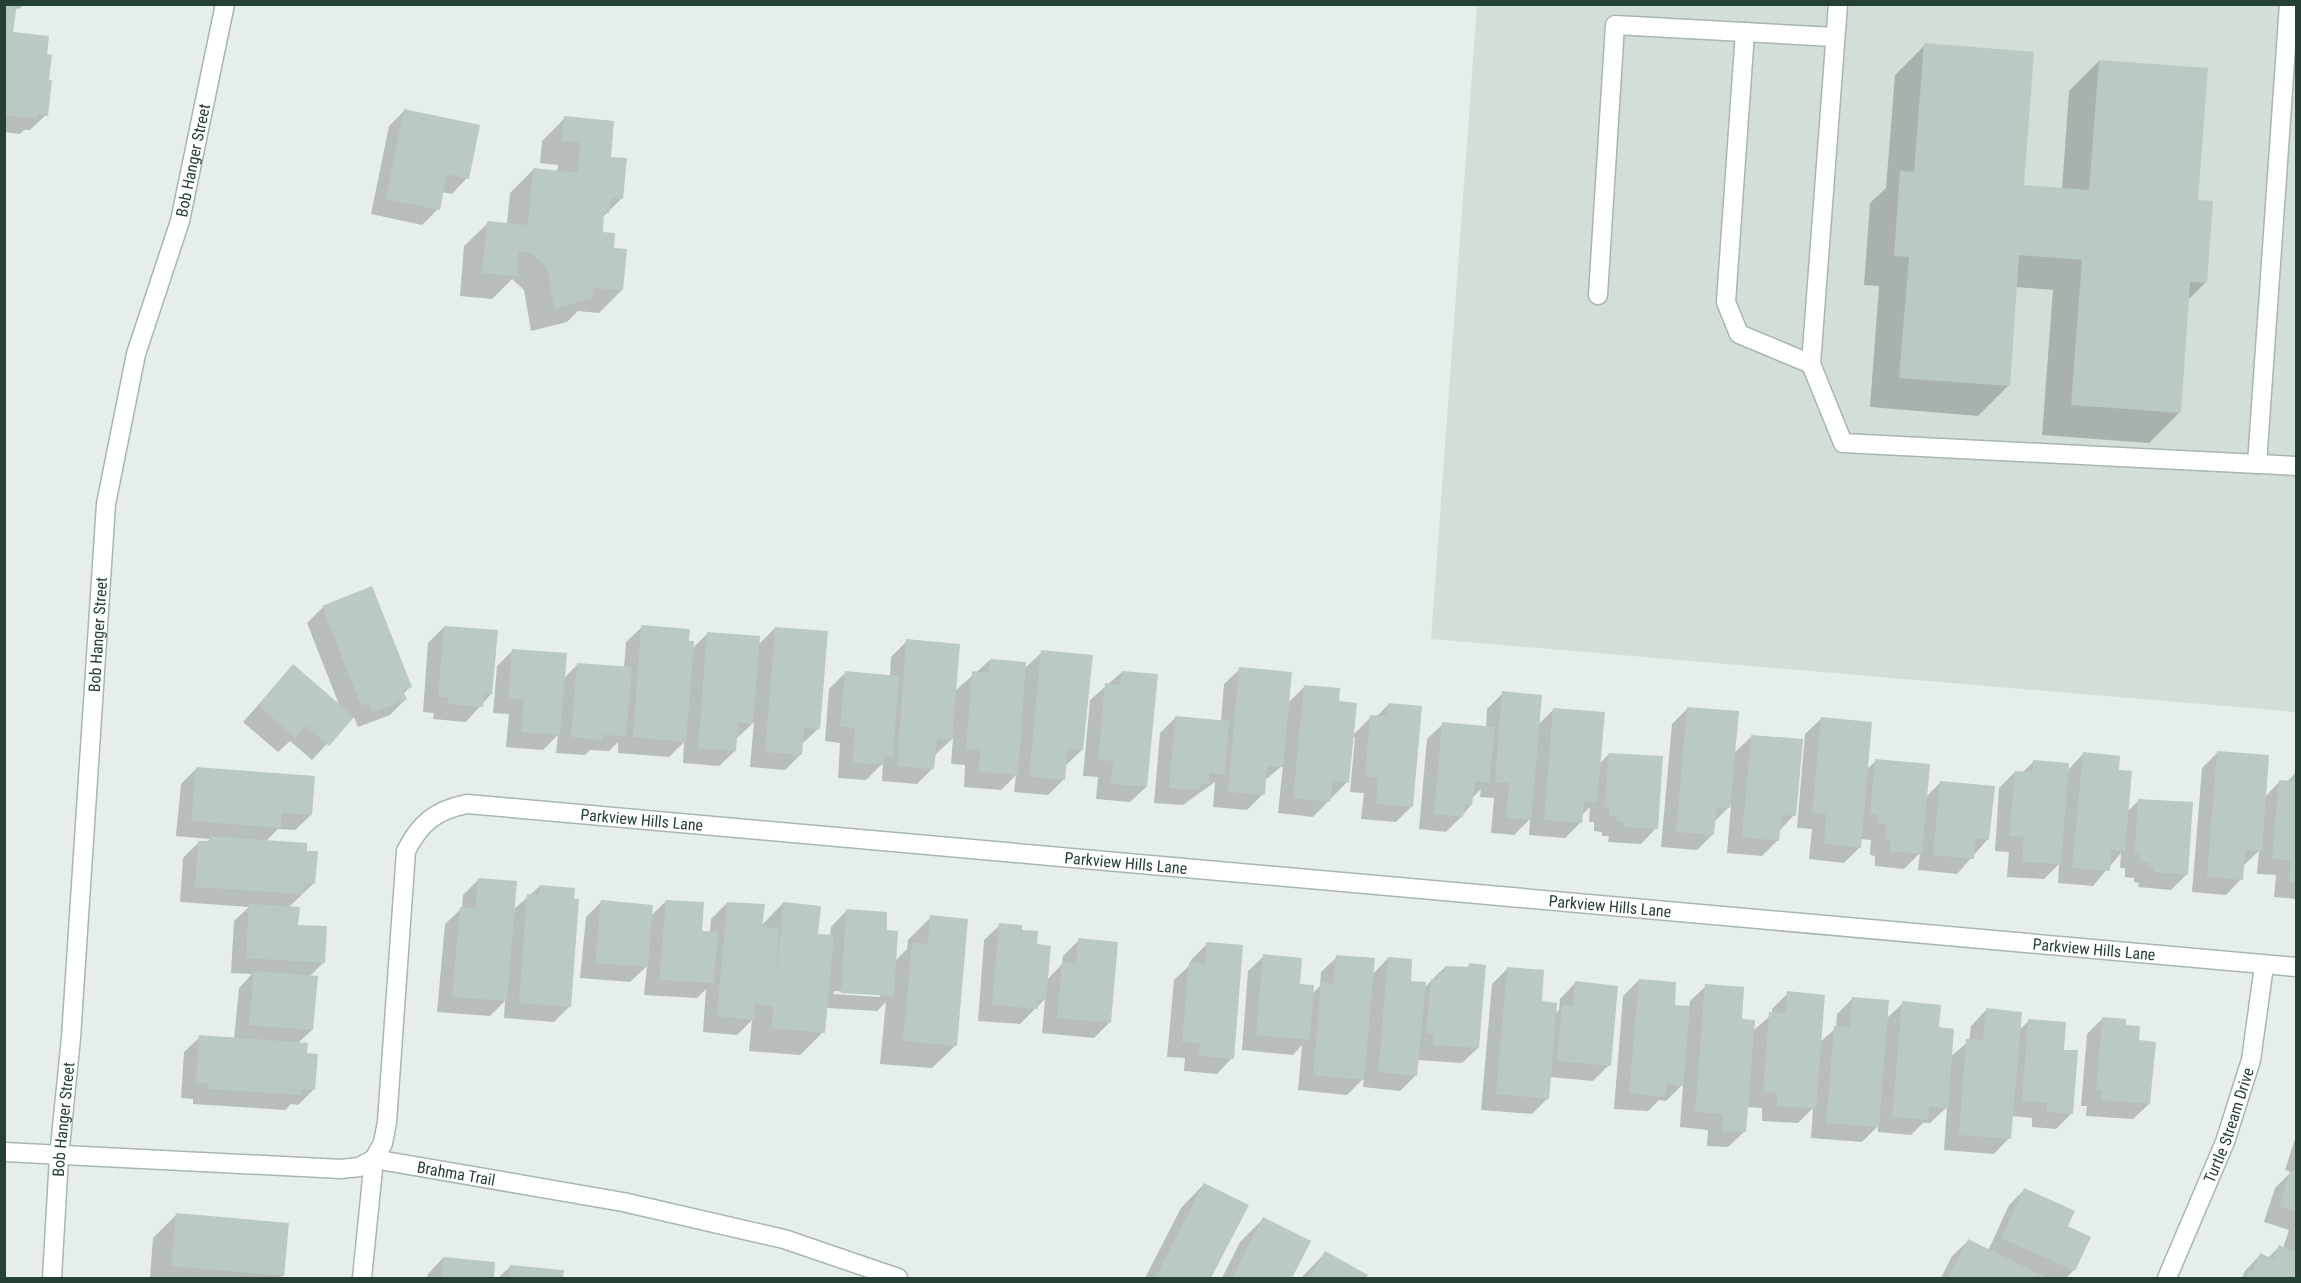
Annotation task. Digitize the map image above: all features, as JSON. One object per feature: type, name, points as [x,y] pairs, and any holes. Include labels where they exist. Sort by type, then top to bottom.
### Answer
[{"type":"street","name":"Bob Hanger Street","points":[[52,1278],[59,1157],[71,1038],[106,504],[136,354],[180,221],[225,4]]},
{"type":"street","points":[[1838,4],[1810,364],[1843,443],[2296,466]]},
{"type":"street","points":[[2257,464],[2289,4]]},
{"type":"street","points":[[1598,295],[1615,25],[1834,37]]},
{"type":"street","points":[[1745,32],[1726,302],[1739,334],[1810,364]]},
{"type":"street","points":[[2284,75],[2296,90]]},
{"type":"street","name":"Parkview Hills Lane","points":[[362,1278],[374,1159],[383,1143],[387,1122],[406,851],[415,832],[429,818],[446,808],[467,804],[2264,966],[2296,967]]},
{"type":"street","name":"Turtle Stream Drive","points":[[2167,1278],[2224,1142],[2247,1070],[2264,966]]},
{"type":"street","name":"Brahma Trail","points":[[4,1152],[59,1157],[341,1169],[359,1167],[374,1159],[624,1202],[784,1239],[898,1278]]},
{"type":"shaded area","points":[[1477,5],[2296,5],[2296,712],[1431,639]]},
{"type":"building","points":[[4,4],[17,4],[13,32],[49,36],[47,54],[52,55],[49,80],[52,80],[48,116],[38,114],[37,119],[4,115]]},
{"type":"building","points":[[1924,43],[2034,52],[2024,185],[2089,190],[2099,60],[2208,68],[2198,200],[2213,201],[2207,283],[2190,282],[2181,413],[2071,405],[2082,260],[2019,255],[2010,386],[1899,378],[1909,257],[1894,256],[1900,171],[1914,172]]},
{"type":"building","points":[[404,109],[480,125],[469,179],[447,174],[440,210],[386,199]]},
{"type":"building","points":[[564,116],[614,121],[611,157],[627,158],[623,199],[611,198],[609,213],[604,213],[603,232],[615,233],[614,248],[627,249],[623,290],[593,288],[592,299],[554,309],[547,267],[531,253],[519,251],[517,276],[482,273],[487,221],[528,225],[533,168],[578,173],[580,142],[562,141]]},
{"type":"building","points":[[372,586],[412,687],[403,691],[407,699],[373,713],[369,703],[361,706],[322,606]]},
{"type":"building","points":[[641,625],[690,629],[689,641],[694,641],[686,742],[633,737]]},
{"type":"building","points":[[444,626],[498,630],[492,695],[484,694],[483,707],[448,704],[449,698],[438,697]]},
{"type":"building","points":[[775,627],[828,631],[820,729],[804,728],[802,755],[765,752]]},
{"type":"building","points":[[707,632],[760,636],[753,724],[738,722],[736,751],[698,748]]},
{"type":"building","points":[[906,639],[960,644],[952,740],[937,739],[934,769],[897,766]]},
{"type":"building","points":[[512,649],[567,653],[560,735],[521,732],[524,699],[508,698]]},
{"type":"building","points":[[1041,650],[1093,655],[1083,750],[1068,749],[1065,780],[1029,777]]},
{"type":"building","points":[[990,659],[1026,662],[1018,775],[979,772],[980,750],[966,749],[972,671],[989,673]]},
{"type":"building","points":[[577,663],[632,667],[626,736],[602,735],[602,740],[571,737]]},
{"type":"building","points":[[293,664],[354,717],[329,746],[306,726],[295,738],[258,705]]},
{"type":"building","points":[[1239,667],[1292,672],[1283,767],[1267,766],[1265,795],[1228,792]]},
{"type":"building","points":[[845,671],[899,676],[893,756],[884,756],[883,765],[852,762],[855,728],[840,726]]},
{"type":"building","points":[[1122,671],[1158,674],[1147,787],[1111,784],[1113,761],[1098,760],[1105,683],[1120,685]]},
{"type":"building","points":[[1304,685],[1340,688],[1339,701],[1357,703],[1349,783],[1333,781],[1330,802],[1293,798]]},
{"type":"building","points":[[1502,691],[1542,695],[1531,820],[1506,818],[1509,783],[1495,782]]},
{"type":"building","points":[[1388,703],[1422,706],[1413,807],[1376,804],[1378,778],[1365,777],[1370,715],[1387,716]]},
{"type":"building","points":[[1687,707],[1739,711],[1730,808],[1717,807],[1714,835],[1676,832]]},
{"type":"building","points":[[1553,708],[1605,712],[1597,802],[1584,802],[1582,823],[1544,820]]},
{"type":"building","points":[[1175,716],[1229,721],[1225,775],[1210,773],[1209,784],[1200,784],[1200,790],[1169,788]]},
{"type":"building","points":[[1821,717],[1872,722],[1861,848],[1824,844],[1826,814],[1812,813]]},
{"type":"building","points":[[1442,722],[1495,727],[1489,783],[1475,781],[1472,805],[1465,805],[1463,817],[1434,814]]},
{"type":"building","points":[[1751,735],[1803,739],[1796,816],[1782,815],[1779,841],[1742,837]]},
{"type":"building","points":[[2217,751],[2269,755],[2262,851],[2245,850],[2243,880],[2207,877]]},
{"type":"building","points":[[2083,752],[2120,756],[2119,770],[2132,771],[2125,851],[2111,850],[2110,871],[2072,868]]},
{"type":"building","points":[[1609,753],[1663,756],[1658,829],[1623,827],[1624,821],[1617,821],[1617,817],[1609,816],[1609,807],[1604,807]]},
{"type":"building","points":[[1875,759],[1930,764],[1922,854],[1890,851],[1890,840],[1885,840],[1886,824],[1877,824],[1878,815],[1870,814]]},
{"type":"building","points":[[2033,760],[2069,763],[2061,864],[2022,862],[2024,837],[2009,836],[2015,771],[2032,772]]},
{"type":"building","points":[[196,767],[315,776],[312,815],[282,813],[281,828],[191,821]]},
{"type":"building","points":[[2279,780],[2296,781],[2296,883],[2289,882],[2291,860],[2272,859]]},
{"type":"building","points":[[1940,781],[1995,786],[1989,840],[1976,838],[1974,859],[1933,855]]},
{"type":"building","points":[[2138,799],[2193,802],[2188,875],[2153,872],[2154,867],[2148,867],[2149,863],[2140,862],[2140,853],[2135,853]]},
{"type":"building","points":[[211,836],[307,843],[307,851],[318,851],[315,884],[304,883],[303,894],[195,887],[198,841],[211,841]]},
{"type":"building","points":[[478,878],[517,881],[507,1001],[452,997],[460,907],[475,908]]},
{"type":"building","points":[[540,885],[575,888],[574,899],[579,899],[571,1007],[519,1003],[527,894],[539,895]]},
{"type":"building","points":[[601,900],[653,905],[648,967],[595,963]]},
{"type":"building","points":[[666,900],[704,902],[702,931],[718,932],[714,983],[659,980]]},
{"type":"building","points":[[727,902],[765,904],[762,927],[779,928],[776,979],[783,902],[821,906],[818,934],[834,935],[825,1033],[771,1028],[773,1006],[755,1004],[754,1020],[717,1016]]},
{"type":"building","points":[[249,904],[300,907],[298,925],[327,926],[325,963],[246,958]]},
{"type":"building","points":[[846,909],[887,912],[887,930],[898,931],[894,996],[841,993]]},
{"type":"building","points":[[930,915],[968,919],[957,1046],[903,1041],[912,942],[928,944]]},
{"type":"building","points":[[999,923],[1022,925],[1022,930],[1038,931],[1037,944],[1051,946],[1046,1000],[1038,1000],[1038,1009],[992,1005]]},
{"type":"building","points":[[1078,938],[1118,942],[1111,1023],[1057,1018],[1062,962],[1076,964]]},
{"type":"building","points":[[1206,942],[1243,945],[1234,1059],[1199,1056],[1200,1043],[1182,1042],[1189,962],[1205,964]]},
{"type":"building","points":[[1263,954],[1302,958],[1300,984],[1314,985],[1310,1040],[1256,1035]]},
{"type":"building","points":[[1336,955],[1375,958],[1364,1080],[1313,1075],[1321,982],[1333,984]]},
{"type":"building","points":[[1388,957],[1412,959],[1411,981],[1426,982],[1417,1076],[1378,1072]]},
{"type":"building","points":[[1469,963],[1486,965],[1479,1048],[1433,1045],[1433,1034],[1426,1033],[1431,979],[1438,979],[1438,972],[1444,972],[1445,966],[1469,967]]},
{"type":"building","points":[[1507,967],[1544,970],[1542,1001],[1557,1003],[1549,1099],[1496,1094]]},
{"type":"building","points":[[254,971],[318,976],[313,1030],[249,1025]]},
{"type":"building","points":[[1639,979],[1676,982],[1675,1005],[1690,1006],[1683,1086],[1666,1084],[1665,1097],[1629,1093]]},
{"type":"building","points":[[1575,981],[1618,986],[1611,1066],[1557,1061],[1562,1005],[1573,1006]]},
{"type":"building","points":[[1705,984],[1744,987],[1742,1019],[1755,1020],[1746,1132],[1722,1131],[1723,1114],[1695,1112]]},
{"type":"building","points":[[1787,991],[1825,995],[1816,1108],[1777,1106],[1777,1093],[1763,1092],[1769,1012],[1786,1013]]},
{"type":"building","points":[[1852,997],[1889,1000],[1879,1127],[1826,1123],[1834,1026],[1850,1027]]},
{"type":"building","points":[[1902,1001],[1941,1005],[1939,1027],[1954,1029],[1948,1108],[1929,1107],[1928,1120],[1892,1117]]},
{"type":"building","points":[[1986,1008],[2022,1012],[2011,1139],[1959,1135],[1966,1039],[1983,1040]]},
{"type":"building","points":[[2102,1017],[2126,1019],[2126,1025],[2140,1026],[2139,1040],[2156,1042],[2150,1104],[2101,1100],[2102,1091],[2096,1090]]},
{"type":"building","points":[[2028,1019],[2066,1022],[2064,1050],[2078,1050],[2073,1114],[2047,1112],[2047,1103],[2022,1101]]},
{"type":"building","points":[[199,1035],[308,1043],[307,1053],[318,1054],[315,1090],[302,1089],[302,1095],[208,1089],[208,1083],[196,1083]]},
{"type":"building","points":[[2290,1171],[2296,1173],[2296,1212],[2279,1206]]},
{"type":"building","points":[[1204,1183],[1249,1205],[1211,1278],[1155,1278]]},
{"type":"building","points":[[2024,1188],[2075,1211],[2068,1226],[2091,1237],[2075,1271],[2001,1238]]},
{"type":"building","points":[[176,1213],[289,1223],[284,1276],[171,1266]]},
{"type":"building","points":[[1263,1217],[1311,1241],[1292,1278],[1232,1278]]},
{"type":"building","points":[[1968,1239],[2047,1278],[1948,1278]]},
{"type":"building","points":[[2279,1245],[2296,1252],[2296,1278],[2245,1278],[2249,1270],[2253,1272],[2260,1253],[2273,1259]]},
{"type":"building","points":[[1325,1251],[1368,1275],[1366,1278],[1310,1278]]},
{"type":"building","points":[[443,1257],[495,1262],[494,1278],[441,1278]]},
{"type":"building","points":[[510,1265],[564,1270],[563,1278],[509,1278]]}]
